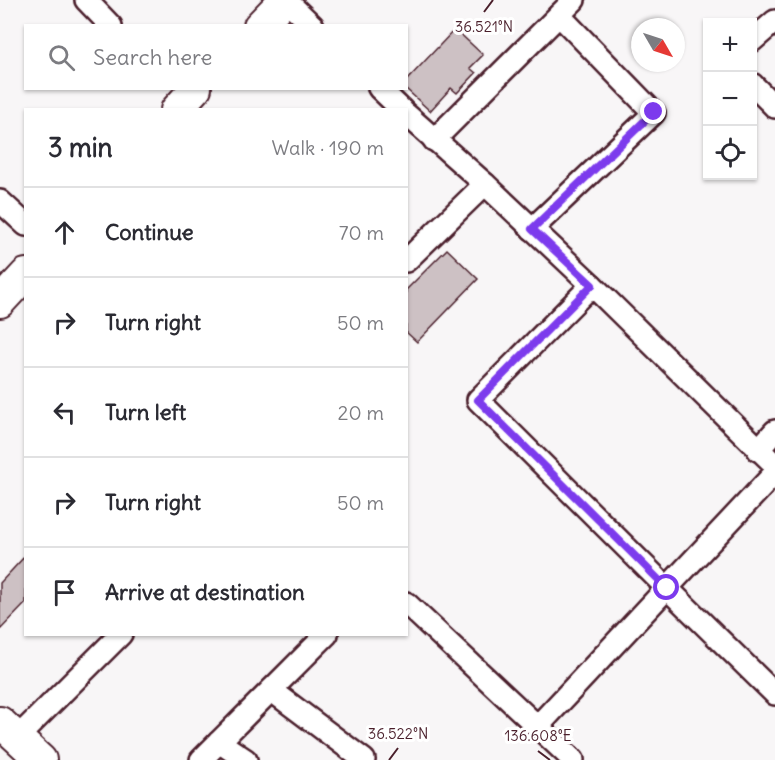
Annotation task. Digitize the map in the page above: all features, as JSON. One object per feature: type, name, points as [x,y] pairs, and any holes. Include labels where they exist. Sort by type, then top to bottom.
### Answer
[{"type":"main road","points":[[261,24],[285,0]]},
{"type":"main road","points":[[0,302],[24,276]]},
{"type":"main road","points":[[9,730],[39,760]]},
{"type":"street","points":[[86,0],[109,24]]},
{"type":"street","points":[[285,0],[311,24]]},
{"type":"street","points":[[434,140],[574,0]]},
{"type":"street","points":[[532,229],[654,112],[559,15]]},
{"type":"street","points":[[757,37],[775,21]]},
{"type":"street","points":[[757,88],[775,106]]},
{"type":"street","points":[[381,90],[400,108]]},
{"type":"street","points":[[408,116],[485,184],[592,285],[775,465]]},
{"type":"street","points":[[408,259],[485,184]]},
{"type":"street","points":[[0,201],[24,223]]},
{"type":"street","points":[[592,285],[478,400],[775,694]]},
{"type":"street","points":[[758,450],[775,431]]},
{"type":"street","points":[[537,727],[775,473]]},
{"type":"street","points":[[408,605],[573,760]]},
{"type":"street","points":[[9,730],[119,636]]},
{"type":"street","points":[[201,760],[325,636]]},
{"type":"street","points":[[271,690],[364,760]]},
{"type":"street","points":[[219,742],[246,760]]},
{"type":"building","points":[[455,29],[483,55],[470,68],[476,73],[457,93],[451,88],[430,111],[407,90],[408,79]]},
{"type":"building","points":[[447,249],[478,279],[417,342],[408,334],[408,288]]},
{"type":"building","points":[[24,557],[24,605],[0,630],[0,583]]},
{"type":"route","points":[[654,112],[532,229],[592,285],[478,400],[667,588]]}]
